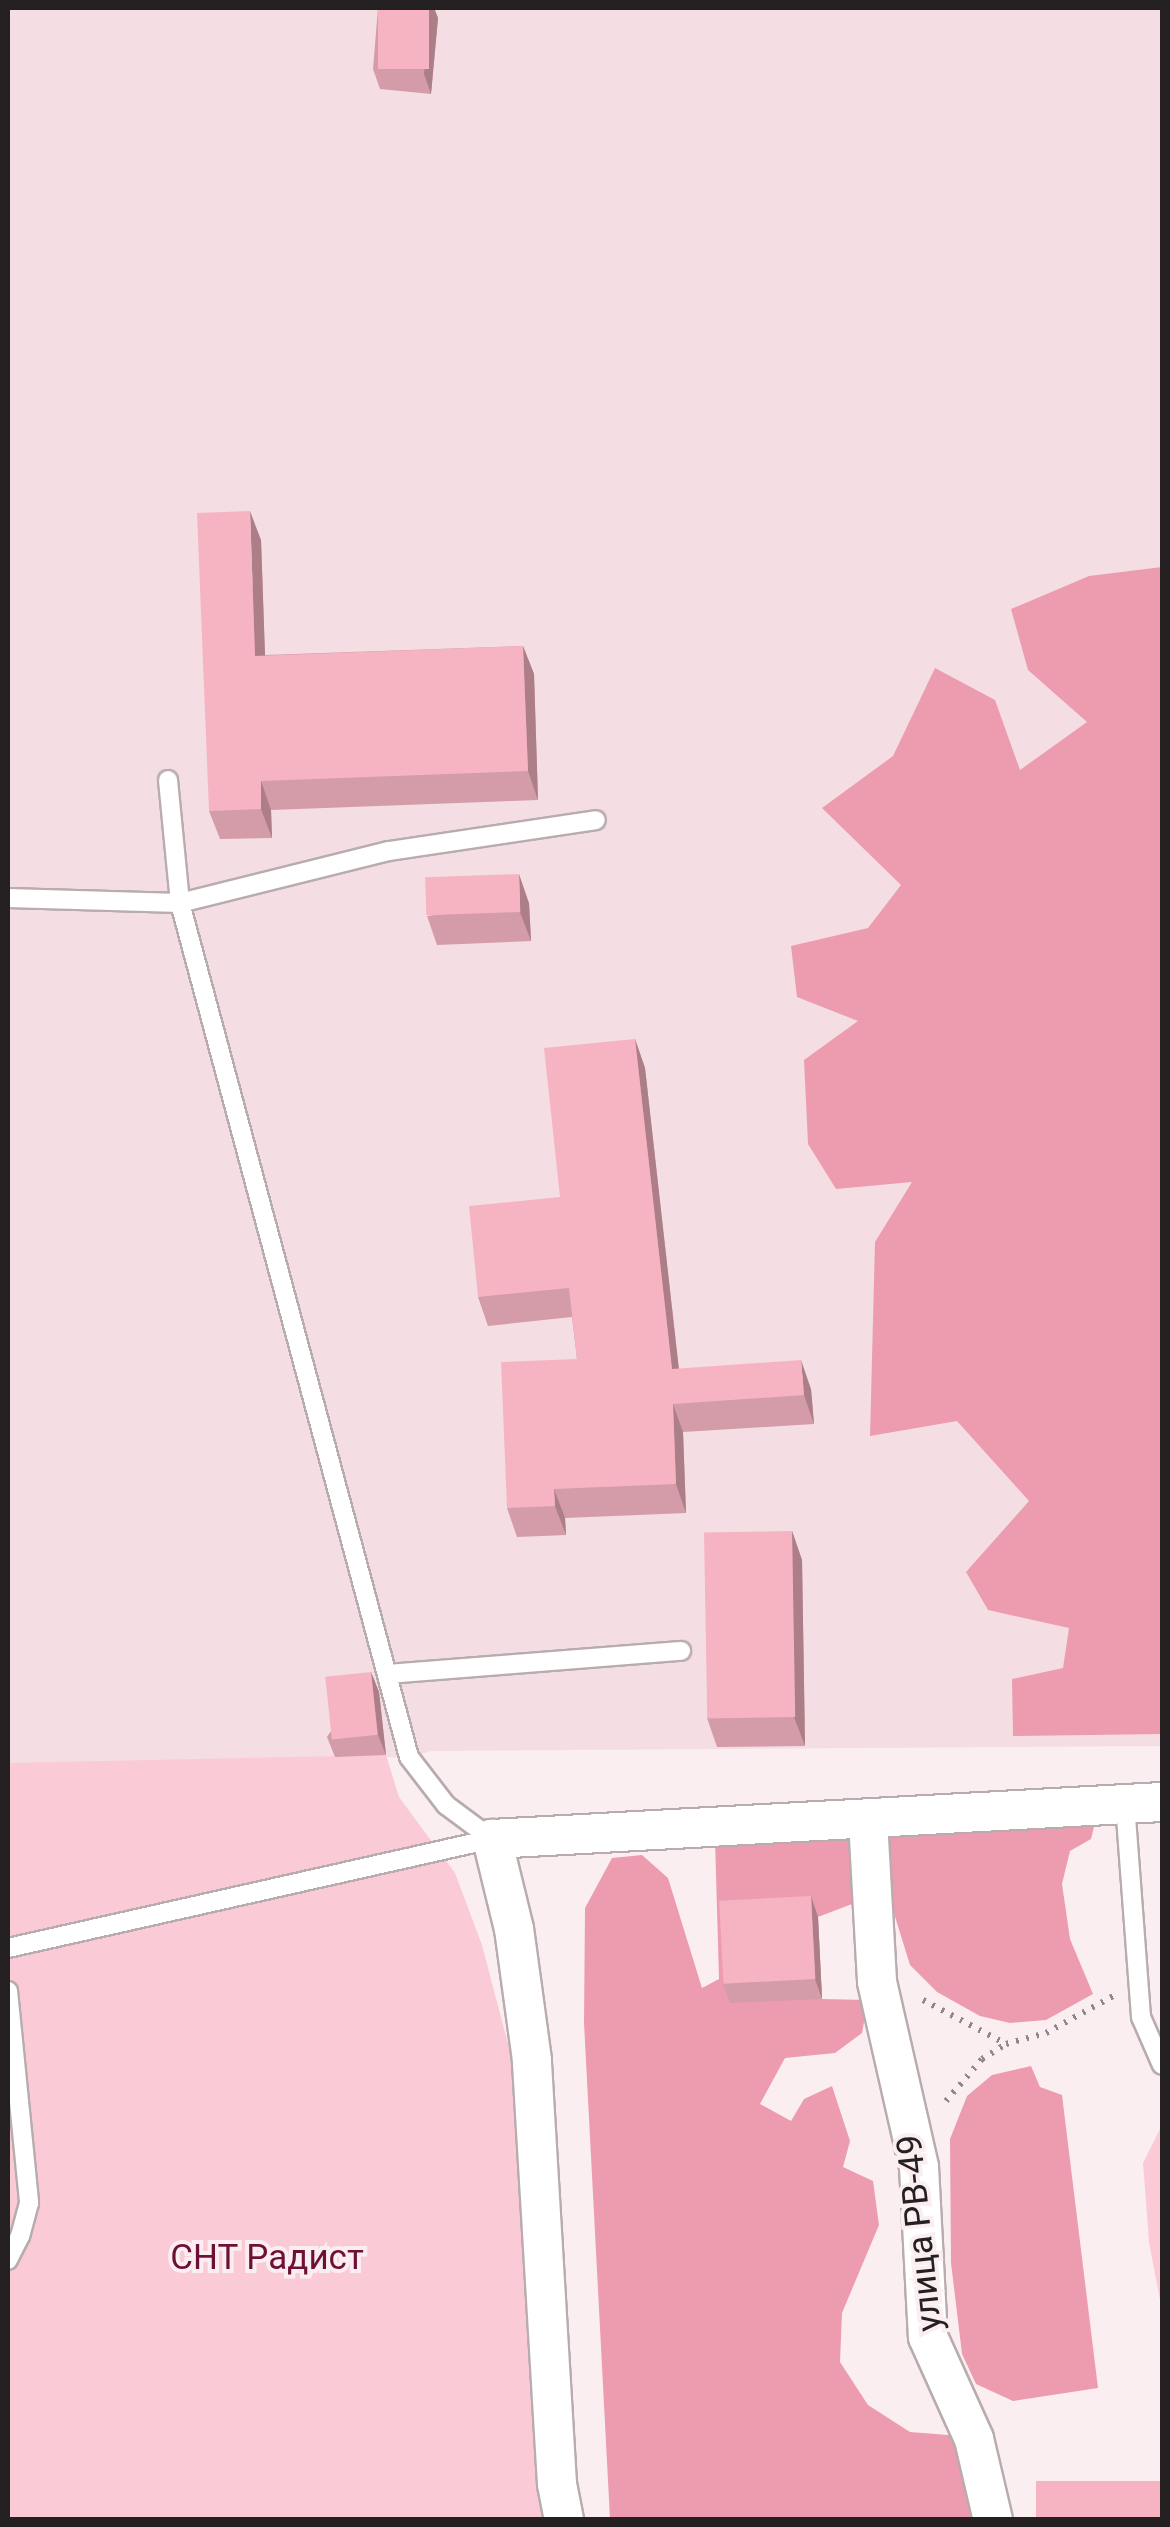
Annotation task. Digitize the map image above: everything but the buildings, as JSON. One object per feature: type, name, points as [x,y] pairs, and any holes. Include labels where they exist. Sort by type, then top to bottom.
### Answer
[{"type":"street","points":[[564,2520],[557,2484],[532,2060],[514,1930],[492,1840],[1162,1802]]},
{"type":"street","name":"улица РВ-49","points":[[868,1820],[877,1982],[918,2167],[928,2337],[974,2439],[992,2520]]},
{"type":"lane","points":[[168,780],[180,903],[409,1757],[446,1805],[492,1840]]},
{"type":"lane","points":[[8,898],[180,903],[388,851],[596,820]]},
{"type":"lane","points":[[388,1674],[680,1651]]},
{"type":"lane","points":[[1125,1804],[1141,2017],[1162,2065]]},
{"type":"lane","points":[[8,1948],[492,1840]]},
{"type":"lane","points":[[8,1991],[29,2203],[8,2260]]},
{"type":"path","points":[[918,2167],[936,2117],[956,2085],[1006,2044],[1046,2033],[1123,1991],[1138,1989]]},
{"type":"path","points":[[917,1994],[931,2008],[1006,2044]]},
{"type":"shaded area","points":[[8,8],[1162,8],[1162,1746],[432,1751],[409,1757],[8,1764]]},
{"type":"shaded area","points":[[1162,567],[1162,1734],[1013,1736],[1012,1679],[1063,1668],[1069,1628],[988,1610],[966,1572],[1029,1501],[957,1421],[870,1436],[875,1242],[912,1182],[836,1189],[808,1144],[804,1060],[858,1021],[797,997],[791,946],[868,928],[901,885],[822,808],[893,756],[935,668],[995,700],[1020,770],[1087,722],[1028,670],[1011,609],[1089,576]]},
{"type":"shaded area","points":[[1096,1819],[1091,1839],[1070,1851],[1062,1884],[1070,1939],[1093,1994],[1046,2020],[1010,2023],[980,2016],[937,1992],[910,1965],[892,1907],[887,1835]]},
{"type":"shaded area","points":[[853,1832],[852,1904],[818,1917],[822,1999],[868,2000],[862,2033],[835,2053],[785,2058],[760,2104],[791,2121],[804,2099],[832,2086],[850,2141],[843,2167],[873,2181],[879,2225],[842,2313],[840,2362],[868,2405],[910,2432],[961,2436],[977,2519],[610,2519],[584,2023],[585,1908],[612,1858],[642,1855],[668,1878],[702,1988],[719,1979],[715,1839]]},
{"type":"shaded area","points":[[1031,2066],[1040,2087],[1062,2095],[1098,2388],[1013,2401],[976,2384],[962,2354],[951,2263],[950,2139],[967,2096],[992,2075]]},
{"type":"green space","name":"СНТ Радист","points":[[386,1755],[399,1797],[455,1873],[482,1945],[513,2063],[528,2290],[553,2519],[8,2519],[8,1763]]},
{"type":"green space","points":[[1162,2125],[1162,2311],[1149,2242],[1143,2163]]}]
